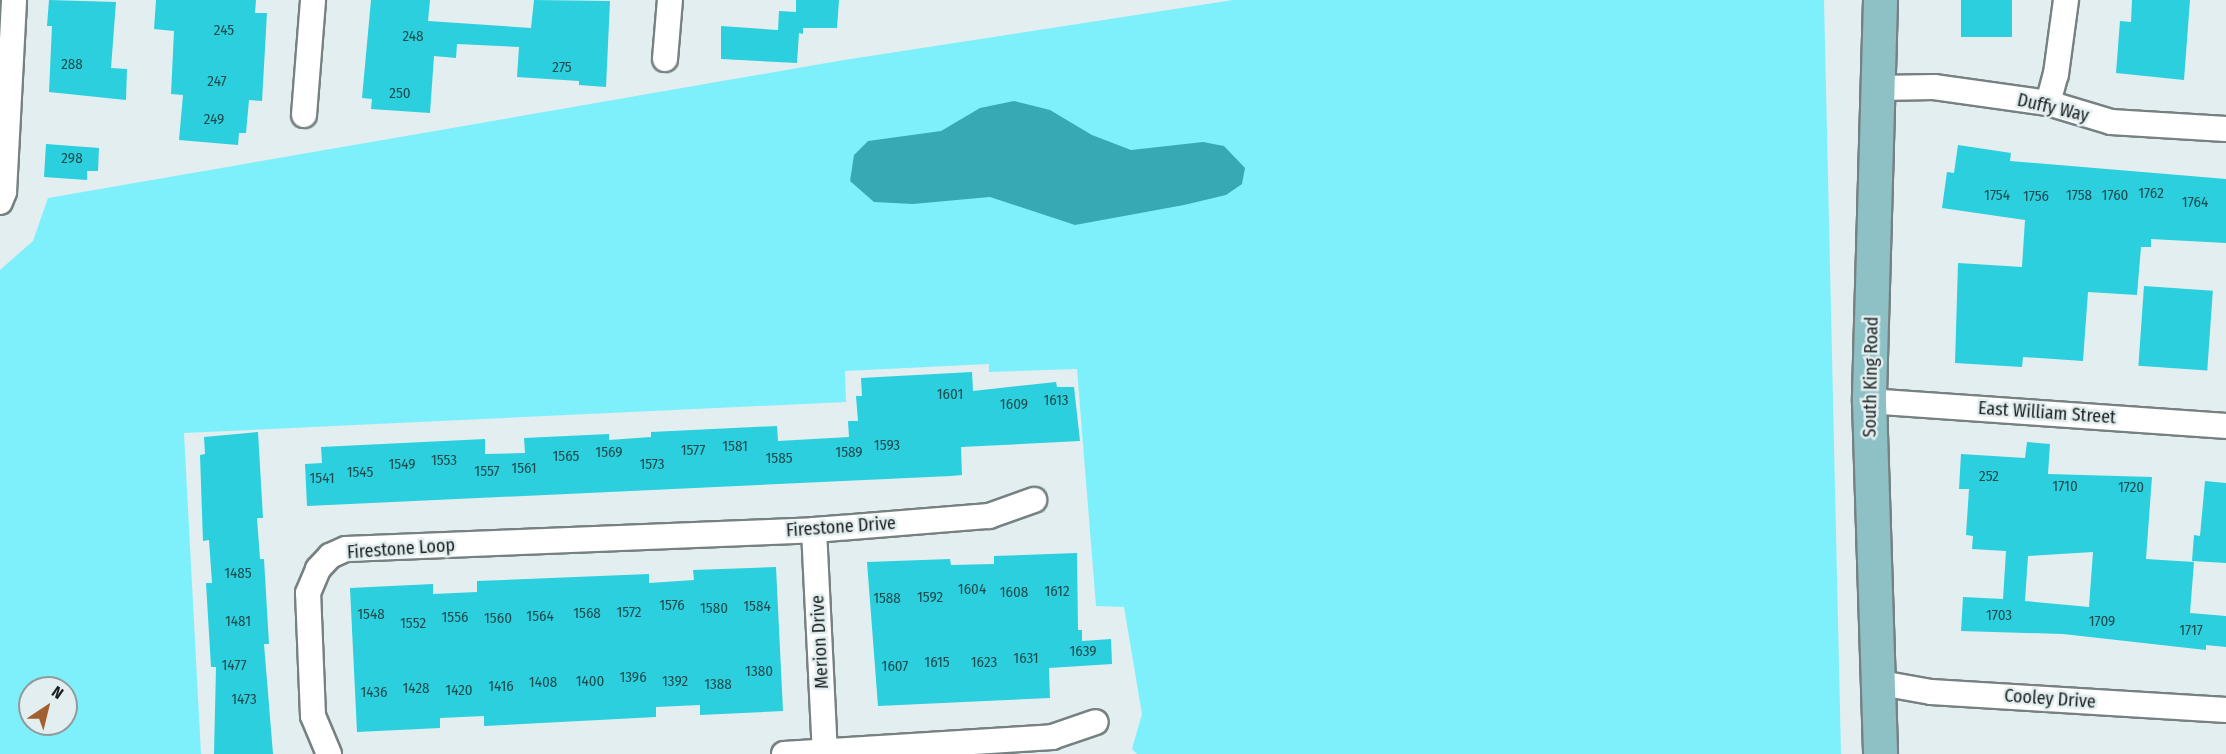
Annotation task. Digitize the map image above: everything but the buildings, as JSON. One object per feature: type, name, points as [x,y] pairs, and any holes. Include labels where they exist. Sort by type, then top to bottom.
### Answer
[{"type":"main road","name":"South King Road","points":[[1880,0],[1869,400],[1875,682],[1880,754]]},
{"type":"street","points":[[0,202],[4,192],[15,0]]},
{"type":"street","points":[[304,115],[313,0]]},
{"type":"street","points":[[665,59],[670,0]]},
{"type":"street","points":[[2048,103],[2056,74],[2066,0]]},
{"type":"street","name":"Duffy Way","points":[[1879,88],[1934,87],[2048,103],[2110,122],[2226,129]]},
{"type":"street","name":"East William Street","points":[[1869,400],[2226,426]]},
{"type":"street","name":"Firestone Drive","points":[[645,537],[814,530],[989,516],[1034,500]]},
{"type":"street","name":"Merion Drive","points":[[814,530],[825,753]]},
{"type":"street","name":"Firestone Loop","points":[[329,754],[313,716],[308,593],[318,569],[330,556],[346,549],[645,537]]},
{"type":"street","name":"Cooley Drive","points":[[1875,682],[1931,692],[2226,710]]},
{"type":"street","points":[[784,754],[1052,737],[1096,722]]},
{"type":"shaded area","points":[[1233,0],[1824,0],[1841,754],[1137,754],[1132,749],[1142,714],[1124,607],[1096,606],[1077,369],[989,372],[989,364],[845,371],[846,402],[184,433],[201,754],[0,754],[0,270],[33,241],[48,198],[844,60]]},
{"type":"shaded area","points":[[1014,101],[1050,110],[1092,135],[1131,150],[1203,142],[1224,146],[1245,168],[1242,184],[1226,195],[1075,225],[990,197],[913,204],[874,202],[850,181],[854,155],[868,141],[941,131],[980,108]]}]
